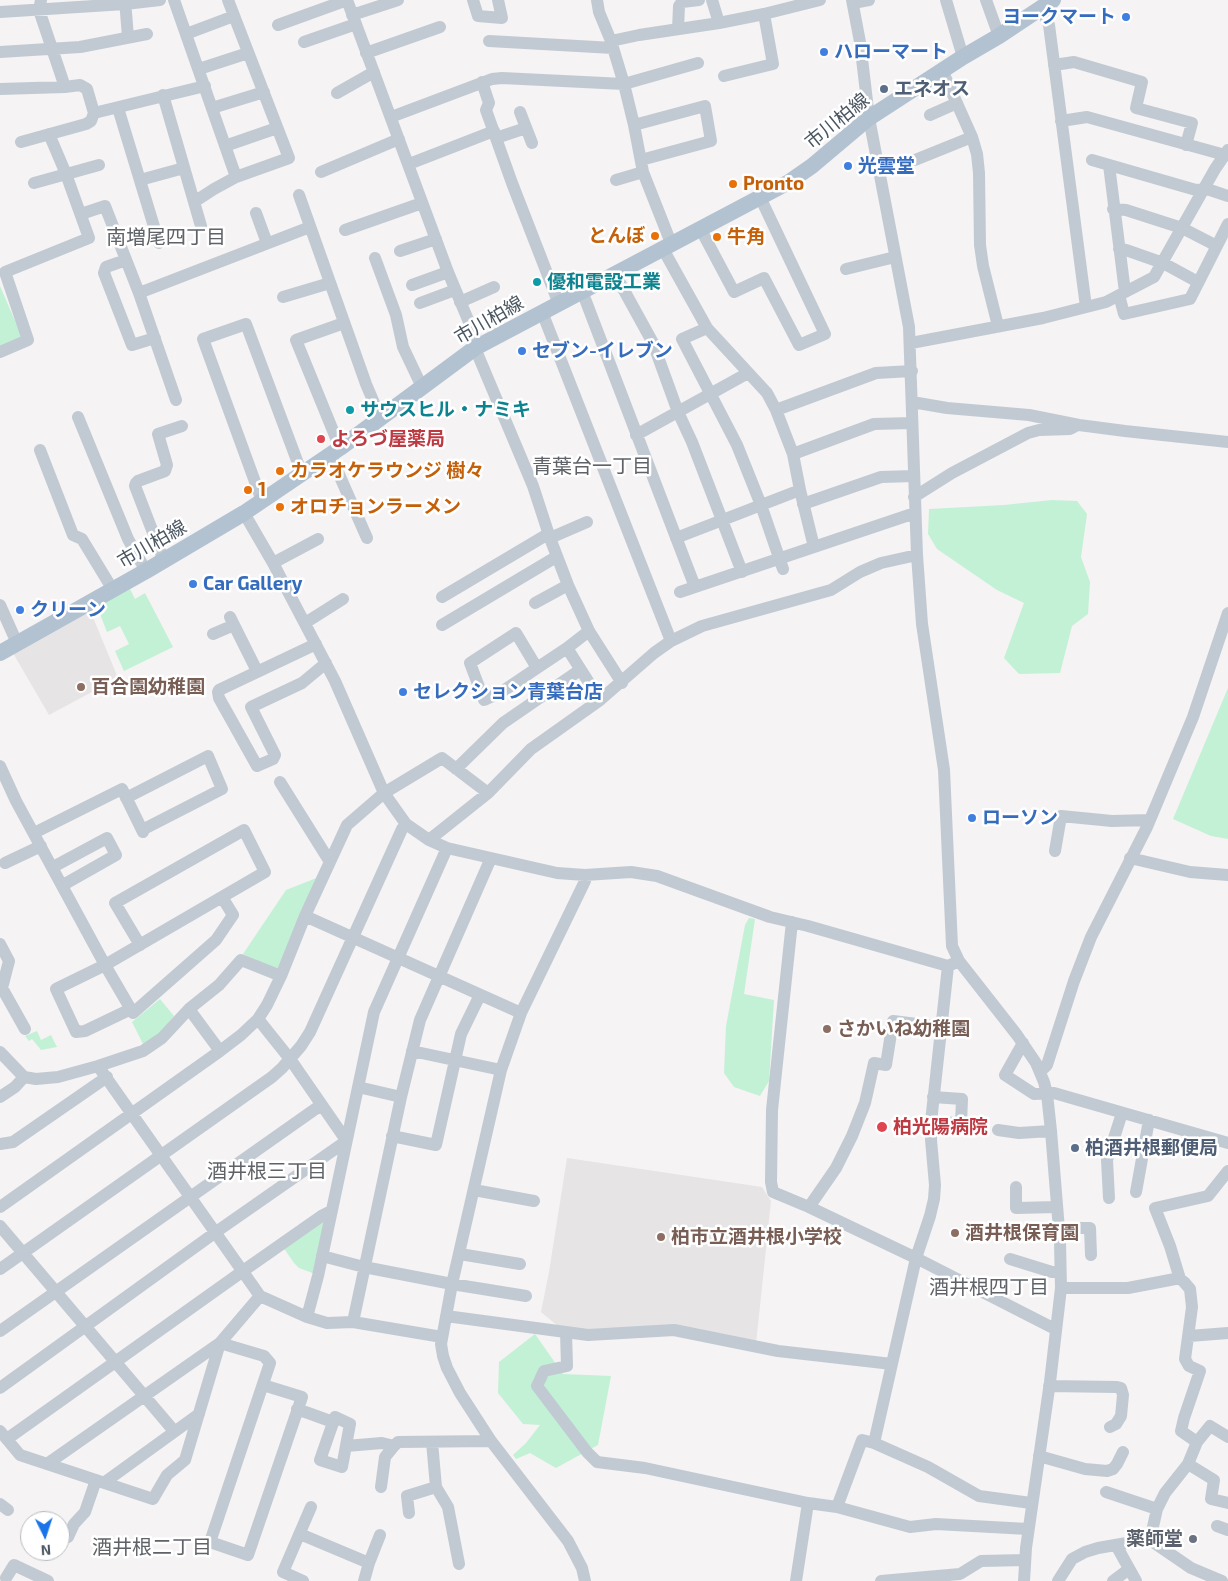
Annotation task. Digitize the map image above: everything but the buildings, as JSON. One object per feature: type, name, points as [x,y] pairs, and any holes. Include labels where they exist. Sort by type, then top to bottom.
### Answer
[{"type":"main road","name":"市川柏線","points":[[0,652],[164,561],[262,502],[477,347],[789,182],[812,166],[869,118],[1047,4]]},
{"type":"street","points":[[0,12],[40,5],[160,0]]},
{"type":"street","points":[[174,0],[200,69],[236,177]]},
{"type":"street","points":[[194,202],[236,177],[289,158],[228,0]]},
{"type":"street","points":[[278,25],[347,0],[448,272],[533,486],[556,557],[589,631],[622,683]]},
{"type":"street","points":[[304,42],[398,0]]},
{"type":"street","points":[[473,0],[478,16],[502,18],[498,0]]},
{"type":"street","points":[[597,0],[599,12],[612,44],[624,84],[642,166],[667,246],[707,328],[767,393],[776,410],[793,454],[814,548]]},
{"type":"street","points":[[678,29],[679,6],[682,2],[699,0]]},
{"type":"street","points":[[712,0],[719,24]]},
{"type":"street","points":[[489,41],[612,44],[639,35],[719,24],[820,0]]},
{"type":"street","points":[[869,0],[853,2],[869,118],[911,343],[917,555],[922,624],[944,770],[954,963],[941,1027],[933,1097],[931,1140],[935,1185],[934,1200],[916,1258],[874,1443]]},
{"type":"street","points":[[946,0],[963,57]]},
{"type":"street","points":[[986,0],[999,36]]},
{"type":"street","points":[[125,2],[128,37]]},
{"type":"street","points":[[1047,4],[1086,307]]},
{"type":"street","points":[[40,5],[65,87]]},
{"type":"street","points":[[724,76],[773,64],[764,14]]},
{"type":"street","points":[[186,34],[234,16]]},
{"type":"street","points":[[366,53],[440,27]]},
{"type":"street","points":[[0,52],[80,47],[148,34]]},
{"type":"street","points":[[200,69],[248,53]]},
{"type":"street","points":[[1054,65],[1074,62],[1142,82],[1136,108],[1192,123],[1186,145]]},
{"type":"street","points":[[391,117],[482,82],[502,78],[624,84],[698,63]]},
{"type":"street","points":[[942,70],[972,137],[977,154],[980,246],[998,326]]},
{"type":"street","points":[[337,93],[374,72]]},
{"type":"street","points":[[482,82],[489,103],[486,110],[559,304]]},
{"type":"street","points":[[0,89],[80,85],[87,89],[94,113],[91,120],[86,124],[21,142]]},
{"type":"street","points":[[94,113],[205,86]]},
{"type":"street","points":[[212,108],[264,92]]},
{"type":"street","points":[[163,95],[201,226]]},
{"type":"street","points":[[930,115],[957,103]]},
{"type":"street","points":[[616,180],[642,166],[711,141],[705,106],[634,125]]},
{"type":"street","points":[[118,108],[159,243]]},
{"type":"street","points":[[520,112],[532,143]]},
{"type":"street","points":[[911,343],[1043,318],[1106,302],[1154,277],[1202,190],[1226,153],[1186,145],[1088,118],[1061,121]]},
{"type":"street","points":[[225,146],[278,128]]},
{"type":"street","points":[[408,164],[495,135],[526,128]]},
{"type":"street","points":[[0,352],[28,340],[5,272],[89,238],[50,134]]},
{"type":"street","points":[[915,160],[972,137]]},
{"type":"street","points":[[320,172],[399,139]]},
{"type":"street","points":[[1092,160],[1196,190],[1207,189],[1228,196]]},
{"type":"street","points":[[1109,165],[1119,249],[1124,314],[1190,299],[1228,224]]},
{"type":"street","points":[[34,183],[99,166]]},
{"type":"street","points":[[140,180],[184,168]]},
{"type":"street","points":[[299,196],[366,384],[380,417]]},
{"type":"street","points":[[700,228],[734,292],[764,278],[799,345],[825,334],[760,197]]},
{"type":"street","points":[[346,230],[422,203]]},
{"type":"street","points":[[81,214],[105,206],[139,293],[176,400]]},
{"type":"street","points":[[1113,209],[1126,210],[1182,228],[1217,246]]},
{"type":"street","points":[[256,213],[267,243]]},
{"type":"street","points":[[139,293],[310,227]]},
{"type":"street","points":[[400,251],[436,239]]},
{"type":"street","points":[[1119,249],[1163,263],[1198,282]]},
{"type":"street","points":[[846,269],[895,257]]},
{"type":"street","points":[[375,258],[396,315],[403,347],[422,387]]},
{"type":"street","points":[[126,260],[106,267],[104,273],[132,346],[154,338]]},
{"type":"street","points":[[412,285],[448,272]]},
{"type":"street","points":[[615,274],[653,343],[678,412],[692,442],[742,572]]},
{"type":"street","points":[[284,297],[330,282]]},
{"type":"street","points":[[420,303],[458,296],[494,286]]},
{"type":"street","points":[[582,291],[695,587]]},
{"type":"street","points":[[542,312],[671,641]]},
{"type":"street","points":[[344,323],[296,340],[367,538]]},
{"type":"street","points":[[262,502],[203,339],[246,324],[302,474]]},
{"type":"street","points":[[707,328],[682,339],[737,446],[761,505],[781,564]]},
{"type":"street","points":[[776,410],[876,373],[912,371]]},
{"type":"street","points":[[636,435],[748,373]]},
{"type":"street","points":[[912,402],[947,408],[1029,415],[1079,425],[1228,442]]},
{"type":"street","points":[[78,417],[128,538],[146,571]]},
{"type":"street","points":[[793,454],[874,424],[912,422]]},
{"type":"street","points":[[914,497],[952,473],[1028,433],[1038,430],[1070,429],[1079,425]]},
{"type":"street","points":[[164,561],[135,486],[138,481],[166,471],[167,465],[158,434],[182,426]]},
{"type":"street","points":[[40,450],[73,535],[82,539],[113,590]]},
{"type":"street","points":[[803,504],[881,478],[914,476]]},
{"type":"street","points":[[676,538],[800,490]]},
{"type":"street","points":[[680,592],[742,572],[781,564],[814,548],[915,512]]},
{"type":"street","points":[[244,513],[336,681],[384,793],[406,824],[429,840],[447,848],[557,873],[585,875],[645,873],[770,917],[954,963],[1023,1043],[1040,1072],[1047,1094],[1058,1207],[1061,1288],[1028,1529],[1024,1581]]},
{"type":"street","points":[[442,597],[549,536],[588,522]]},
{"type":"street","points":[[273,563],[318,539]]},
{"type":"street","points":[[429,840],[488,793],[531,749],[600,700],[622,683],[654,653],[671,641],[702,626],[831,590],[860,572],[881,563],[917,555]]},
{"type":"street","points":[[442,625],[556,557]]},
{"type":"street","points":[[535,604],[568,585]]},
{"type":"street","points":[[305,623],[343,599]]},
{"type":"street","points":[[0,605],[17,643]]},
{"type":"street","points":[[1040,1072],[1047,1065],[1074,981],[1092,937],[1150,820],[1193,717],[1228,615]]},
{"type":"street","points":[[212,634],[232,621],[257,671]]},
{"type":"street","points":[[537,668],[516,633],[470,663],[484,700],[503,691],[567,648],[589,631]]},
{"type":"street","points":[[316,644],[220,688],[218,692],[219,698],[257,766],[273,759],[274,755],[251,707],[302,683],[326,663]]},
{"type":"street","points":[[567,648],[600,700]]},
{"type":"street","points":[[456,768],[503,723],[580,670]]},
{"type":"street","points":[[34,833],[122,789],[126,798],[143,831],[222,789],[208,756],[126,798]]},
{"type":"street","points":[[0,1207],[220,1051],[258,1019],[281,976],[305,916],[347,825],[384,793],[442,758],[488,793]]},
{"type":"street","points":[[0,766],[16,801],[105,965],[133,1012],[216,940],[233,915],[222,897]]},
{"type":"street","points":[[280,782],[290,808],[330,862]]},
{"type":"street","points":[[1055,851],[1061,816],[1112,821],[1150,820]]},
{"type":"street","points":[[0,1269],[272,1077],[290,1060],[302,1046],[310,1032],[352,937],[406,824]]},
{"type":"street","points":[[131,1009],[85,1031],[76,1032],[56,989],[105,965],[140,945],[265,872],[244,830],[115,904],[140,945]]},
{"type":"street","points":[[53,867],[107,838],[116,855],[63,885]]},
{"type":"street","points":[[5,863],[41,846]]},
{"type":"street","points":[[307,1317],[322,1256],[374,1012],[447,848]]},
{"type":"street","points":[[352,1322],[392,1136],[420,1020],[491,858]]},
{"type":"street","points":[[1130,858],[1190,872],[1228,875]]},
{"type":"street","points":[[585,875],[582,886],[521,1014],[501,1070],[452,1284],[441,1344],[447,1368],[460,1393],[491,1441],[568,1541],[582,1568],[585,1581]]},
{"type":"street","points":[[305,916],[399,957],[521,1014]]},
{"type":"street","points":[[792,922],[772,1110],[771,1182],[773,1192],[916,1258],[1055,1329]]},
{"type":"street","points":[[0,944],[9,961],[2,988],[25,1029]]},
{"type":"street","points":[[0,1052],[24,1077],[36,1079],[58,1077],[143,1051],[162,1038],[189,1009],[219,985],[241,960],[281,976]]},
{"type":"street","points":[[392,1136],[436,1145],[461,1034],[480,995]]},
{"type":"street","points":[[189,1009],[220,1051]]},
{"type":"street","points":[[258,1019],[290,1060],[346,1141]]},
{"type":"street","points":[[809,1207],[832,1174],[852,1136],[865,1103],[874,1063],[886,1065],[893,1021],[941,1027]]},
{"type":"street","points":[[1023,1043],[1005,1075],[1034,1094],[1054,1093],[1228,1143]]},
{"type":"street","points":[[412,1050],[501,1070]]},
{"type":"street","points":[[98,1066],[260,1296],[307,1317],[327,1322],[352,1322],[442,1336]]},
{"type":"street","points":[[0,1097],[15,1087],[24,1077]]},
{"type":"street","points":[[0,1132],[0,1144],[13,1142],[107,1077]]},
{"type":"street","points":[[358,1087],[401,1097]]},
{"type":"street","points":[[931,1122],[961,1123],[962,1099],[933,1097]]},
{"type":"street","points":[[0,1331],[189,1196],[321,1105]]},
{"type":"street","points":[[1109,1198],[1107,1160],[1122,1113]]},
{"type":"street","points":[[1136,1192],[1149,1120]]},
{"type":"street","points":[[998,1130],[1019,1133],[1051,1131]]},
{"type":"street","points":[[1,1386],[346,1141]]},
{"type":"street","points":[[1197,1442],[1181,1431],[1200,1371],[1188,1366],[1185,1359],[1192,1298],[1190,1289],[1180,1279],[1170,1246],[1155,1208],[1208,1196],[1228,1171]]},
{"type":"street","points":[[1016,1187],[1016,1208],[1058,1207]]},
{"type":"street","points":[[474,1190],[534,1201]]},
{"type":"street","points":[[220,1343],[185,1460],[167,1474],[153,1499],[20,1455],[3,1435],[115,1361],[331,1211]]},
{"type":"street","points":[[0,1226],[174,1431]]},
{"type":"street","points":[[1059,1228],[1090,1228],[1091,1255]]},
{"type":"street","points":[[460,1254],[520,1264]]},
{"type":"street","points":[[322,1256],[364,1267],[526,1296]]},
{"type":"street","points":[[1010,1259],[1052,1272],[1060,1272]]},
{"type":"street","points":[[1061,1288],[1128,1288],[1180,1279]]},
{"type":"street","points":[[47,1464],[220,1343],[260,1296]]},
{"type":"street","points":[[446,1316],[588,1335],[674,1330],[778,1351],[892,1364]]},
{"type":"street","points":[[566,1332],[567,1366],[544,1370],[537,1386],[587,1452],[597,1462],[645,1468],[808,1504],[837,1507],[910,1527],[936,1524],[1028,1529]]},
{"type":"street","points":[[1189,1336],[1228,1333]]},
{"type":"street","points":[[220,1343],[264,1356],[270,1363],[210,1542],[248,1555],[302,1397],[263,1385]]},
{"type":"street","points":[[1049,1386],[1117,1386],[1121,1388],[1123,1395],[1121,1416],[1116,1424],[1110,1427]]},
{"type":"street","points":[[297,1409],[333,1422]]},
{"type":"street","points":[[70,1533],[74,1524],[86,1512],[100,1481],[199,1414]]},
{"type":"street","points":[[335,1417],[350,1424],[342,1468],[320,1460],[333,1422],[335,1417]]},
{"type":"street","points":[[1150,1540],[1157,1509],[1165,1493],[1188,1464],[1197,1442],[1210,1426],[1228,1436]]},
{"type":"street","points":[[837,1507],[862,1440],[874,1443],[928,1467],[979,1496],[1032,1503]]},
{"type":"street","points":[[381,1487],[385,1456],[398,1442],[491,1441]]},
{"type":"street","points":[[432,1442],[436,1487],[448,1507],[459,1564]]},
{"type":"street","points":[[346,1446],[382,1443],[394,1446]]},
{"type":"street","points":[[1038,1456],[1085,1469],[1107,1470],[1113,1469],[1123,1452]]},
{"type":"street","points":[[1188,1464],[1214,1480],[1212,1499],[1228,1503]]},
{"type":"street","points":[[409,1513],[407,1496],[436,1487]]},
{"type":"street","points":[[1106,1492],[1157,1509]]},
{"type":"street","points":[[796,1581],[808,1504]]},
{"type":"street","points":[[303,1581],[283,1572],[311,1507]]},
{"type":"street","points":[[300,1534],[369,1563]]},
{"type":"street","points":[[364,1581],[380,1535]]},
{"type":"street","points":[[1063,1579],[1072,1559],[1084,1552],[1150,1540],[1191,1568],[1222,1581]]},
{"type":"street","points":[[1116,1545],[1136,1581]]},
{"type":"street","points":[[881,1581],[960,1574],[981,1561],[1025,1560]]},
{"type":"street","points":[[6,1578],[14,1564],[48,1581]]},
{"type":"street","points":[[1113,1581],[1129,1569]]},
{"type":"shaded area","points":[[90,610],[118,678],[49,715],[13,653]]},
{"type":"shaded area","name":"柏市立酒井根小学校","points":[[567,1158],[762,1187],[771,1201],[756,1344],[667,1325],[581,1330],[559,1327],[541,1312]]},
{"type":"green space","points":[[0,286],[22,337],[0,347]]},
{"type":"green space","points":[[1052,500],[1077,501],[1087,514],[1081,557],[1090,582],[1088,614],[1072,626],[1060,673],[1019,674],[1004,658],[1024,603],[997,590],[937,549],[928,534],[929,509]]},
{"type":"green space","points":[[130,589],[135,599],[145,593],[173,647],[124,671],[115,651],[129,644],[120,626],[107,632],[100,614],[99,605]]},
{"type":"green space","points":[[1228,688],[1228,839],[1211,836],[1173,819]]},
{"type":"green space","points":[[319,877],[277,970],[243,954],[286,890]]},
{"type":"green space","points":[[749,918],[755,919],[744,994],[774,1000],[769,1081],[760,1096],[734,1087],[724,1073],[726,1026],[745,925]]},
{"type":"green space","points":[[160,999],[174,1016],[159,1035],[143,1044],[132,1022]]},
{"type":"green space","points":[[37,1031],[41,1040],[51,1035],[57,1047],[41,1050],[32,1039],[29,1041],[25,1036]]},
{"type":"green space","points":[[326,1220],[315,1274],[299,1268],[283,1247]]},
{"type":"green space","points":[[535,1334],[563,1374],[611,1376],[598,1445],[556,1468],[530,1453],[516,1459],[513,1455],[526,1443],[540,1425],[523,1424],[498,1393],[499,1362]]},
{"type":"place","name":"ヨークマート","points":[[1126,17]]},
{"type":"place","name":"ハローマート","points":[[824,52]]},
{"type":"place","name":"エネオス","points":[[884,89]]},
{"type":"place","name":"光雲堂","points":[[848,166]]},
{"type":"place","name":"Pronto","points":[[733,184]]},
{"type":"place","name":"とんぼ","points":[[655,236]]},
{"type":"place","name":"牛角","points":[[717,237]]},
{"type":"place","name":"優和電設工業","points":[[537,282]]},
{"type":"place","name":"セブン-イレブン","points":[[522,351]]},
{"type":"place","name":"サウスヒル・ナミキ","points":[[350,410]]},
{"type":"place","name":"よろづ屋薬局","points":[[321,439]]},
{"type":"place","name":"カラオケラウンジ 樹々","points":[[280,471]]},
{"type":"place","name":"1","points":[[248,490]]},
{"type":"place","name":"オロチョンラーメン","points":[[280,507]]},
{"type":"place","name":"Car Gallery","points":[[193,584]]},
{"type":"place","name":"クリーン","points":[[20,610]]},
{"type":"place","name":"百合園幼稚園","points":[[81,687]]},
{"type":"place","name":"セレクション青葉台店","points":[[403,692]]},
{"type":"place","name":"ローソン","points":[[972,818]]},
{"type":"place","name":"さかいね幼稚園","points":[[827,1029]]},
{"type":"place","name":"柏光陽病院","points":[[882,1127]]},
{"type":"place","name":"柏酒井根郵便局","points":[[1075,1148]]},
{"type":"place","name":"酒井根保育園","points":[[955,1233]]},
{"type":"place","name":"柏市立酒井根小学校","points":[[661,1237]]},
{"type":"place","name":"薬師堂","points":[[1193,1539]]},
{"type":"district","name":"南増尾四丁目","points":[[166,237]]},
{"type":"district","name":"青葉台一丁目","points":[[592,466]]},
{"type":"district","name":"酒井根三丁目","points":[[267,1171]]},
{"type":"district","name":"酒井根四丁目","points":[[989,1287]]},
{"type":"district","name":"酒井根二丁目","points":[[152,1547]]}]
